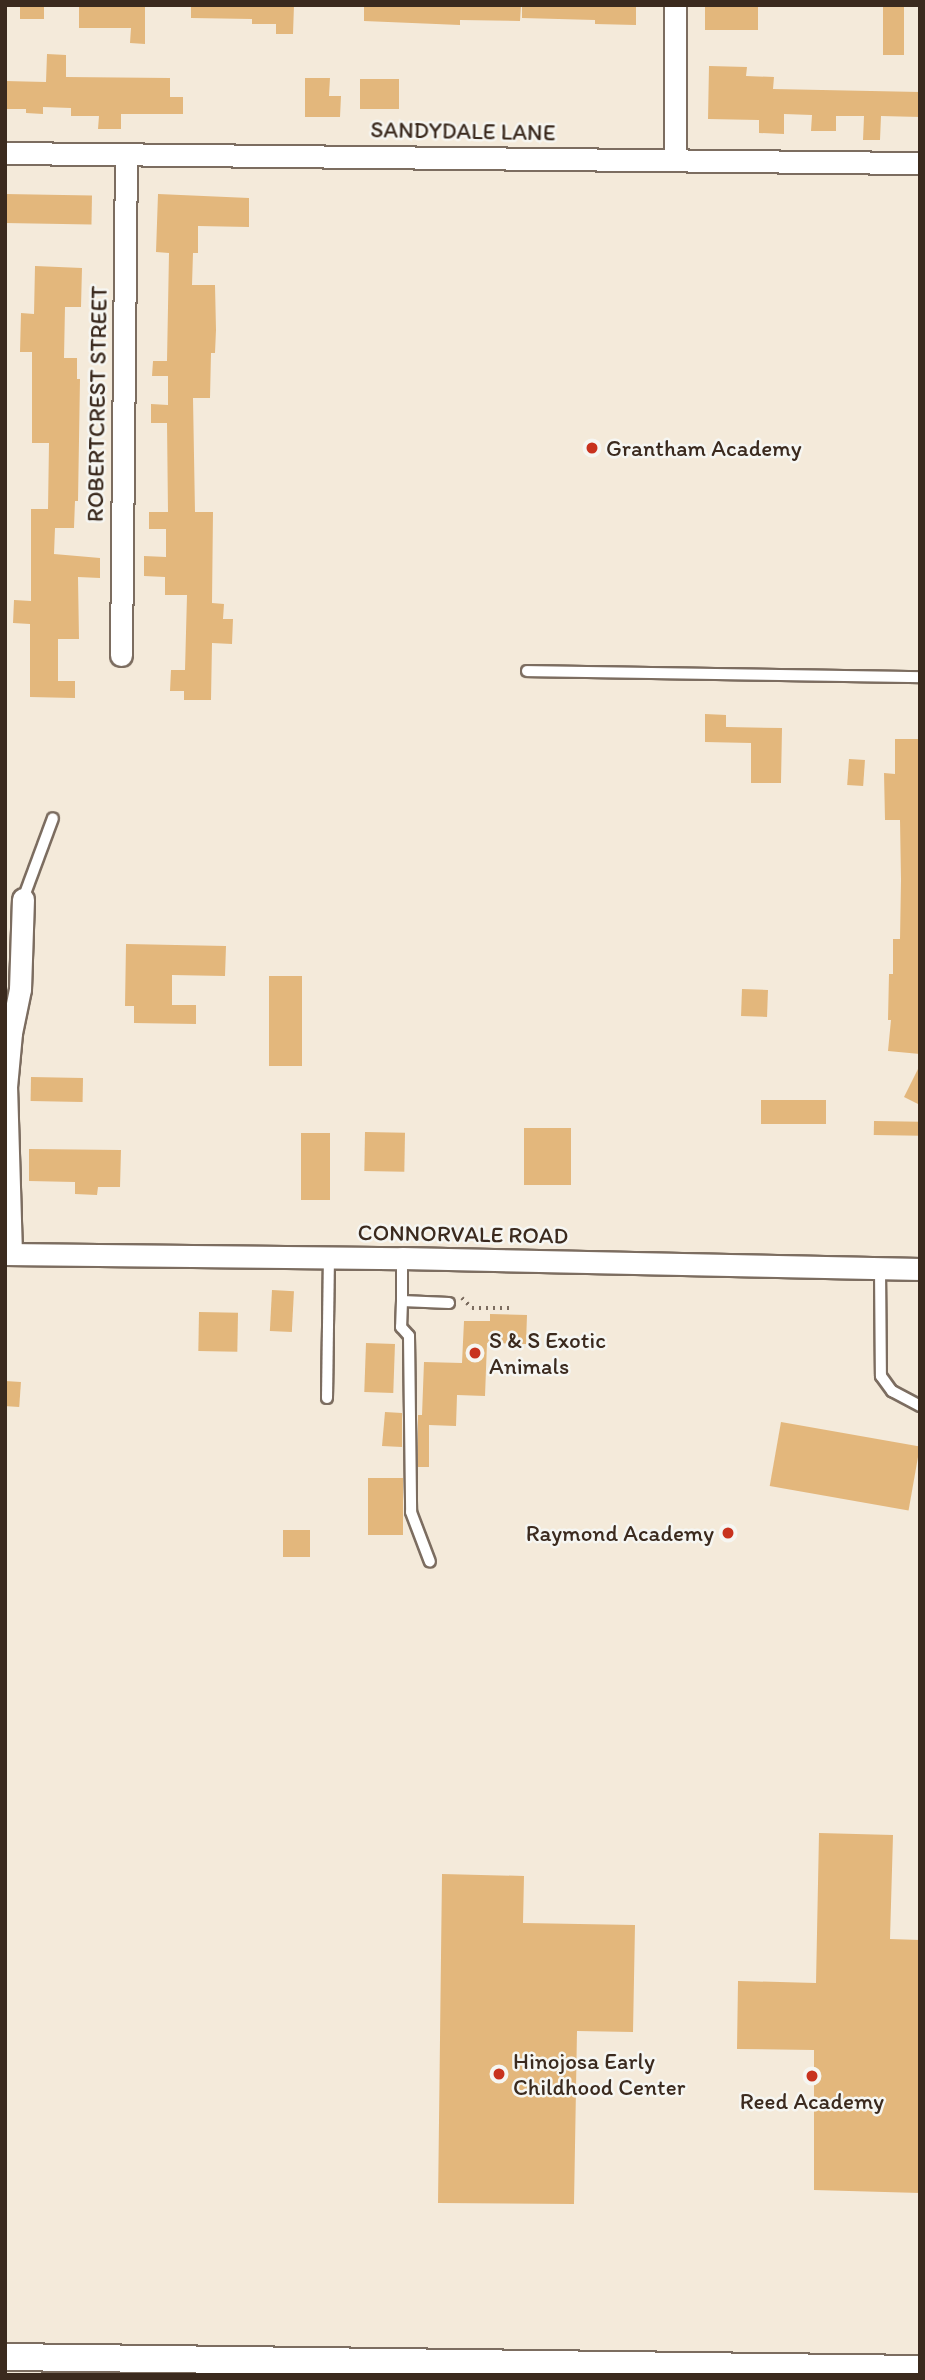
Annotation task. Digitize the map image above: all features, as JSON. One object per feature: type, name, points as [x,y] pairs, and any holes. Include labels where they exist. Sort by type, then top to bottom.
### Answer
[{"type":"street","points":[[675,5],[675,160]]},
{"type":"street","name":"SANDYDALE LANE","points":[[5,153],[920,163]]},
{"type":"street","name":"ROBERTCREST STREET","points":[[121,655],[126,154]]},
{"type":"street","points":[[8,1254],[6,1087],[11,1033],[20,989],[23,899]]},
{"type":"street","name":"CONNORVALE ROAD","points":[[8,1254],[402,1258],[920,1269]]},
{"type":"street","points":[[5,2357],[61,2362],[219,2367],[813,2371],[920,2369]]},
{"type":"lane","points":[[527,671],[920,677]]},
{"type":"lane","points":[[23,899],[53,818]]},
{"type":"lane","points":[[327,1398],[329,1257]]},
{"type":"lane","points":[[402,1258],[401,1327],[409,1336],[411,1512],[430,1562]]},
{"type":"lane","points":[[880,1269],[881,1376],[892,1391],[920,1406]]},
{"type":"lane","points":[[401,1301],[449,1303]]},
{"type":"path","points":[[449,1303],[460,1296],[472,1308],[492,1311],[512,1308]]},
{"type":"building","points":[[20,5],[44,5],[44,19],[20,19]]},
{"type":"building","points":[[79,5],[145,5],[145,44],[130,43],[131,28],[79,28]]},
{"type":"building","points":[[191,5],[294,5],[293,34],[276,34],[276,24],[252,24],[252,19],[191,18]]},
{"type":"building","points":[[364,5],[521,5],[520,21],[460,20],[460,25],[364,21]]},
{"type":"building","points":[[522,5],[636,5],[636,25],[595,24],[595,20],[522,18]]},
{"type":"building","points":[[705,5],[758,5],[758,30],[705,30]]},
{"type":"building","points":[[883,5],[904,5],[904,55],[883,55]]},
{"type":"building","points":[[47,54],[66,55],[66,77],[170,78],[170,97],[183,97],[183,114],[121,114],[121,129],[98,129],[99,116],[71,116],[71,108],[43,107],[43,114],[26,113],[26,109],[5,109],[5,81],[46,82]]},
{"type":"building","points":[[709,66],[747,67],[746,76],[774,77],[773,89],[920,92],[920,117],[881,116],[880,140],[863,140],[864,116],[836,116],[836,131],[811,131],[812,115],[784,114],[784,134],[759,133],[759,120],[708,119]]},
{"type":"building","points":[[305,78],[330,78],[329,96],[341,96],[340,117],[305,117]]},
{"type":"building","points":[[360,79],[399,79],[399,109],[360,109]]},
{"type":"building","points":[[5,194],[92,196],[91,225],[5,223]]},
{"type":"building","points":[[158,194],[249,198],[249,227],[198,226],[198,253],[193,253],[192,285],[215,285],[216,330],[215,353],[211,353],[210,398],[193,398],[195,512],[213,512],[212,603],[224,604],[223,619],[233,619],[232,644],[212,643],[211,700],[184,700],[184,691],[170,691],[171,670],[185,670],[187,595],[165,595],[165,577],[144,576],[144,556],[166,557],[166,529],[149,529],[149,512],[168,512],[167,423],[151,423],[151,404],[168,405],[168,376],[152,376],[153,361],[167,361],[169,253],[156,252]]},
{"type":"building","points":[[35,266],[82,268],[81,307],[65,307],[64,358],[77,358],[77,379],[80,379],[78,501],[75,501],[74,528],[55,528],[54,554],[100,558],[100,578],[78,577],[79,639],[58,639],[58,681],[75,681],[75,698],[30,697],[30,624],[13,623],[14,600],[31,601],[31,509],[48,509],[49,443],[32,443],[32,352],[20,352],[21,313],[34,314]]},
{"type":"building","points":[[705,714],[726,715],[726,727],[782,728],[781,783],[751,783],[751,743],[705,742]]},
{"type":"building","points":[[895,739],[920,739],[920,1054],[888,1051],[891,1020],[888,1020],[889,974],[893,974],[893,939],[900,939],[901,880],[900,820],[885,820],[884,773],[895,774]]},
{"type":"building","points":[[849,759],[865,760],[863,786],[847,785]]},
{"type":"building","points":[[126,944],[226,946],[225,976],[172,975],[172,1005],[196,1005],[196,1024],[134,1023],[134,1006],[125,1006]]},
{"type":"building","points":[[269,976],[302,976],[302,1066],[269,1066]]},
{"type":"building","points":[[742,989],[768,990],[767,1017],[741,1016]]},
{"type":"building","points":[[920,1065],[920,1105],[904,1097]]},
{"type":"building","points":[[31,1077],[83,1078],[83,1102],[31,1101]]},
{"type":"building","points":[[761,1100],[826,1100],[826,1124],[761,1124]]},
{"type":"building","points":[[874,1121],[920,1122],[920,1136],[874,1135]]},
{"type":"building","points":[[524,1128],[571,1128],[571,1185],[524,1185]]},
{"type":"building","points":[[365,1132],[405,1133],[404,1172],[364,1171]]},
{"type":"building","points":[[301,1133],[330,1133],[330,1200],[301,1200]]},
{"type":"building","points":[[29,1149],[121,1150],[120,1187],[98,1187],[97,1195],[75,1194],[75,1182],[29,1181]]},
{"type":"building","points":[[272,1290],[294,1291],[292,1332],[270,1331]]},
{"type":"building","points":[[199,1312],[238,1313],[237,1352],[198,1351]]},
{"type":"building","name":"S & S Exotic Animals","points":[[490,1314],[527,1315],[526,1344],[487,1343],[485,1396],[457,1395],[456,1426],[429,1425],[429,1467],[418,1467],[418,1415],[422,1415],[424,1362],[462,1363],[464,1321],[490,1321]]},
{"type":"building","points":[[366,1343],[395,1344],[393,1393],[364,1392]]},
{"type":"building","points":[[5,1381],[21,1382],[19,1407],[5,1406]]},
{"type":"building","points":[[385,1412],[402,1413],[402,1447],[382,1446]]},
{"type":"building","points":[[781,1422],[920,1446],[909,1510],[770,1486]]},
{"type":"building","points":[[368,1478],[403,1478],[403,1535],[368,1535]]},
{"type":"building","points":[[283,1530],[310,1530],[310,1557],[283,1557]]},
{"type":"building","points":[[819,1833],[893,1835],[890,1939],[920,1940],[920,2193],[814,2190],[814,2050],[737,2049],[738,1981],[816,1983]]},
{"type":"building","points":[[442,1874],[524,1876],[523,1923],[635,1925],[633,2032],[577,2031],[574,2204],[438,2203]]},
{"type":"place","name":"Grantham Academy","points":[[592,448]]},
{"type":"place","name":"S & S Exotic Animals","points":[[475,1353]]},
{"type":"place","name":"Raymond Academy","points":[[728,1533]]},
{"type":"place","name":"Hinojosa Early Childhood Center","points":[[499,2074]]},
{"type":"place","name":"Reed Academy","points":[[812,2076]]}]
